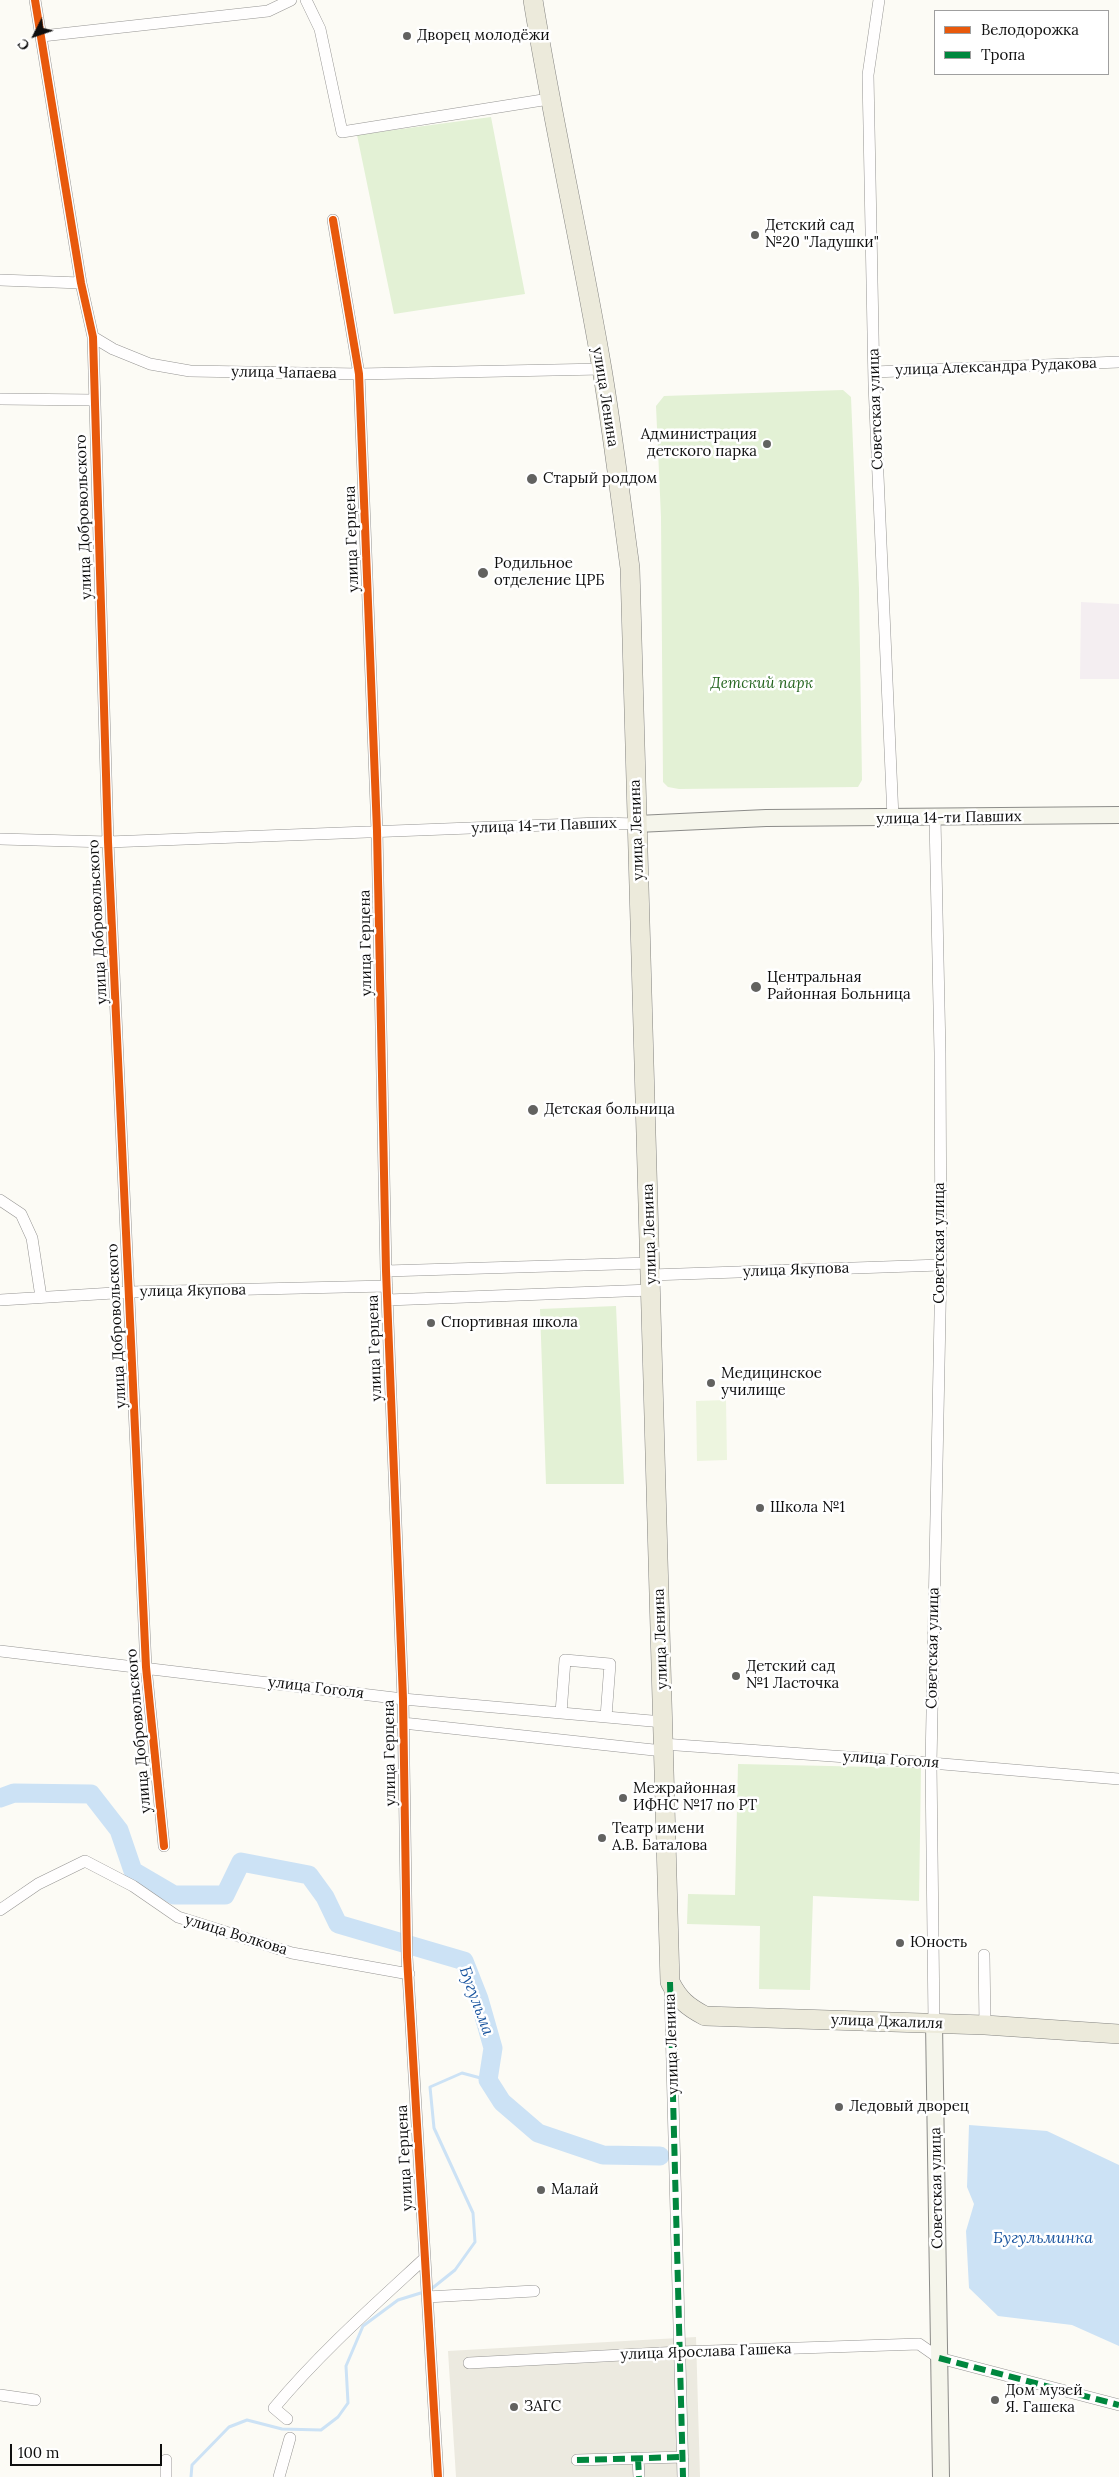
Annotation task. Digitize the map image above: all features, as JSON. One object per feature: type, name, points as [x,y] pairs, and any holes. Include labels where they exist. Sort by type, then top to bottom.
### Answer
[{"type":"main road","name":"улица Ленина","points":[[533,0],[549,99],[561,150],[602,369],[630,568],[670,1982]]},
{"type":"main road","name":"улица Джалиля","points":[[670,1982],[678,1998],[691,2009],[706,2016],[985,2024],[1119,2034]]},
{"type":"street","name":"улица Добровольского","points":[[35,0],[81,282],[93,337],[108,842],[146,1667],[164,1846]]},
{"type":"street","points":[[42,36],[268,11],[291,0]]},
{"type":"street","points":[[306,0],[320,29],[342,132],[549,99]]},
{"type":"street","name":"Советская улица","points":[[879,0],[868,75],[874,372],[893,818]]},
{"type":"street","name":"улица Герцена","points":[[333,220],[359,374],[377,831],[386,1271],[403,1699],[407,1957],[438,2477]]},
{"type":"street","points":[[0,280],[81,282]]},
{"type":"street","name":"улица Чапаева","points":[[93,337],[113,349],[150,364],[190,371],[359,374],[602,369]]},
{"type":"street","name":"улица Александра Рудакова","points":[[874,372],[1119,362]]},
{"type":"street","points":[[0,399],[94,400]]},
{"type":"street","name":"улица 14-ти Павших","points":[[0,839],[108,842],[766,818],[1119,815]]},
{"type":"street","name":"Советская улица","points":[[935,818],[939,996],[941,1265],[931,1763],[941,2477]]},
{"type":"street","points":[[0,1200],[21,1214],[32,1238],[41,1297]]},
{"type":"street","name":"улица Якупова","points":[[651,1276],[941,1265]]},
{"type":"street","points":[[386,1271],[651,1276]]},
{"type":"street","points":[[387,1300],[651,1276]]},
{"type":"street","name":"улица Якупова","points":[[0,1300],[130,1292],[387,1286]]},
{"type":"street","name":"улица Гоголя","points":[[0,1651],[403,1699],[663,1722]]},
{"type":"street","points":[[561,1713],[564,1660],[601,1663],[610,1664],[606,1717]]},
{"type":"street","name":"улица Гоголя","points":[[403,1724],[663,1748],[931,1763],[1119,1779]]},
{"type":"street","name":"улица Волкова","points":[[0,1910],[38,1884],[85,1861],[132,1886],[178,1917],[292,1953],[409,1974]]},
{"type":"street","points":[[984,1955],[985,2024]]},
{"type":"street","name":"улица Ленина","points":[[670,1982],[684,2477]]},
{"type":"street","points":[[287,2419],[274,2408],[292,2386],[340,2336],[424,2259]]},
{"type":"street","points":[[427,2297],[534,2291]]},
{"type":"street","name":"улица Ярослава Гашека","points":[[469,2364],[680,2352],[919,2344],[939,2358],[1119,2405]]},
{"type":"street","points":[[0,2396],[35,2400]]},
{"type":"street","points":[[279,2477],[290,2438]]},
{"type":"street","points":[[577,2460],[683,2456]]},
{"type":"street","points":[[638,2458],[639,2477]]},
{"type":"street","points":[[166,2460],[166,2477]]},
{"type":"shaded area","points":[[1081,602],[1119,604],[1119,679],[1080,679]]},
{"type":"shaded area","points":[[696,2337],[700,2477],[456,2477],[448,2351]]},
{"type":"green space","points":[[491,117],[525,294],[394,314],[357,135]]},
{"type":"green space","name":"Детский парк","points":[[843,390],[851,397],[859,589],[862,780],[858,787],[679,789],[668,787],[663,782],[661,517],[656,406],[664,396]]},
{"type":"green space","points":[[616,1306],[624,1484],[546,1484],[540,1309]]},
{"type":"green space","points":[[726,1400],[727,1460],[697,1461],[696,1401]]},
{"type":"green space","points":[[738,1764],[921,1768],[919,1901],[813,1896],[810,1990],[759,1989],[760,1926],[687,1924],[688,1894],[735,1895]]},
{"type":"water","name":"Бугульминка","points":[[969,2125],[1047,2131],[1119,2165],[1119,2346],[1072,2325],[998,2316],[969,2288],[966,2231],[974,2204],[967,2187]]},
{"type":"waterway","name":"Бугульма","points":[[0,1798],[14,1793],[91,1794],[119,1830],[133,1871],[174,1895],[225,1895],[241,1862],[309,1875],[325,1897],[338,1924],[464,1961],[479,1999],[493,2048],[488,2080],[502,2102],[538,2133],[603,2155],[660,2156]]},
{"type":"waterway","points":[[430,2290],[455,2270],[475,2242],[473,2213],[434,2128],[430,2087],[462,2073],[488,2080]]},
{"type":"waterway","points":[[191,2477],[192,2465],[229,2427],[247,2420],[282,2429],[321,2430],[338,2417],[348,2403],[346,2366],[363,2326],[398,2300],[424,2292]]},
{"type":"marked path","points":[[670,1982],[683,2477]]},
{"type":"marked path","points":[[939,2358],[1119,2405]]},
{"type":"marked path","points":[[577,2460],[683,2457]]},
{"type":"marked path","points":[[638,2458],[639,2477]]},
{"type":"cycle path","points":[[35,0],[81,283],[93,337],[108,842],[146,1667],[164,1846]]},
{"type":"cycle path","points":[[333,220],[359,374],[377,831],[386,1271],[403,1699],[407,1957],[438,2477]]},
{"type":"place","name":"Дворец молодёжи","points":[[407,36]]},
{"type":"place","name":"Детский сад №20 \"Ладушки\"","points":[[755,235]]},
{"type":"place","name":"Администрация детского парка","points":[[767,444]]},
{"type":"place","name":"Старый роддом","points":[[532,479]]},
{"type":"place","name":"Родильное отделение ЦРБ","points":[[483,573]]},
{"type":"place","name":"Центральная Районная Больница","points":[[756,987]]},
{"type":"place","name":"Детская больница","points":[[533,1110]]},
{"type":"place","name":"Спортивная школа","points":[[431,1323]]},
{"type":"place","name":"Медицинское училище","points":[[711,1383]]},
{"type":"place","name":"Школа №1","points":[[760,1508]]},
{"type":"place","name":"Детский сад №1 Ласточка","points":[[736,1676]]},
{"type":"place","name":"Межрайонная ИФНС №17 по РТ","points":[[623,1798]]},
{"type":"place","name":"Театр имени А.В. Баталова","points":[[602,1838]]},
{"type":"place","name":"Юность","points":[[900,1943]]},
{"type":"place","name":"Ледовый дворец","points":[[839,2107]]},
{"type":"place","name":"Малай","points":[[541,2190]]},
{"type":"place","name":"Дом музей Я. Гашека","points":[[995,2400]]},
{"type":"place","name":"ЗАГС","points":[[514,2407]]}]
